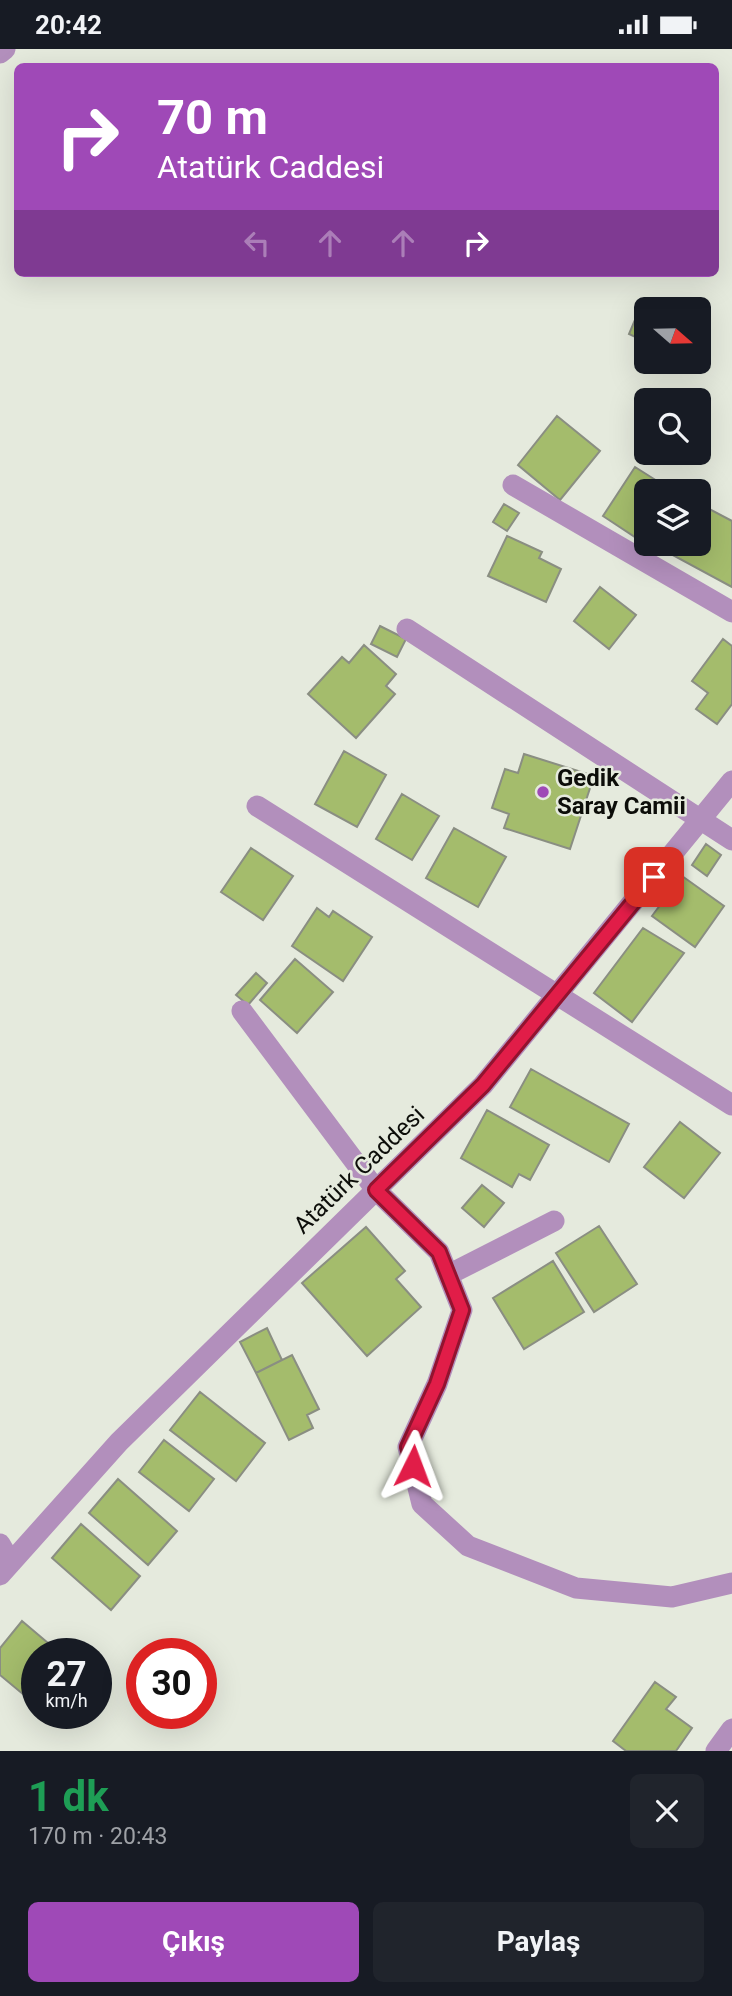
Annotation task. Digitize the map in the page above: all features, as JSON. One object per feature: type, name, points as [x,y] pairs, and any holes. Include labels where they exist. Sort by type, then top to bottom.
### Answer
[{"type":"street","points":[[0,53],[5,49]]},
{"type":"street","points":[[513,485],[732,612]]},
{"type":"street","points":[[407,629],[732,839]]},
{"type":"street","name":"Atatürk Caddesi","points":[[5,1569],[119,1442],[483,1085],[732,781]]},
{"type":"street","points":[[257,806],[732,1105]]},
{"type":"street","points":[[242,1011],[376,1190],[439,1252],[462,1310],[437,1384],[408,1447],[422,1504],[468,1546],[576,1588],[673,1597],[732,1583]]},
{"type":"street","points":[[448,1275],[554,1221]]},
{"type":"street","points":[[0,1544],[5,1569]]},
{"type":"street","points":[[716,1751],[732,1729]]},
{"type":"building","points":[[634,322],[634,336],[629,334]]},
{"type":"building","points":[[557,416],[600,451],[560,500],[518,465]]},
{"type":"building","points":[[635,467],[654,479],[634,479],[634,536],[603,516]]},
{"type":"building","points":[[504,504],[519,513],[507,531],[493,522]]},
{"type":"building","points":[[711,510],[732,521],[732,587],[674,556],[711,556]]},
{"type":"building","points":[[507,536],[542,552],[539,558],[561,569],[546,602],[488,576]]},
{"type":"building","points":[[600,587],[636,615],[609,649],[574,621]]},
{"type":"building","points":[[380,626],[406,639],[397,657],[371,644]]},
{"type":"building","points":[[723,639],[732,646],[732,704],[717,724],[696,709],[708,693],[692,681]]},
{"type":"building","points":[[364,645],[396,674],[386,686],[395,694],[356,738],[308,694],[342,657],[349,663]]},
{"type":"building","points":[[344,751],[386,775],[357,827],[315,804]]},
{"type":"building","name":"Gedik Saray Camii","points":[[524,754],[594,776],[570,849],[504,828],[509,814],[492,808],[505,769],[518,773]]},
{"type":"building","points":[[402,794],[439,816],[412,860],[376,839]]},
{"type":"building","points":[[454,828],[506,857],[478,907],[426,878]]},
{"type":"building","points":[[706,844],[721,855],[707,876],[692,865]]},
{"type":"building","points":[[251,848],[293,876],[263,920],[221,892]]},
{"type":"building","points":[[682,876],[724,906],[695,947],[652,916]]},
{"type":"building","points":[[317,908],[329,917],[333,911],[372,937],[343,981],[292,946]]},
{"type":"building","points":[[643,928],[684,953],[632,1022],[594,993]]},
{"type":"building","points":[[295,959],[333,992],[297,1033],[260,1000]]},
{"type":"building","points":[[256,973],[267,983],[248,1005],[236,995]]},
{"type":"building","points":[[531,1069],[629,1124],[609,1162],[510,1107]]},
{"type":"building","points":[[487,1110],[549,1145],[530,1180],[519,1174],[512,1187],[461,1158]]},
{"type":"building","points":[[680,1122],[720,1153],[684,1198],[644,1167]]},
{"type":"building","points":[[482,1185],[504,1203],[484,1227],[462,1208]]},
{"type":"building","points":[[599,1226],[637,1284],[594,1312],[556,1253]]},
{"type":"building","points":[[366,1227],[405,1271],[396,1279],[421,1307],[367,1356],[302,1283]]},
{"type":"building","points":[[553,1261],[584,1312],[524,1349],[493,1298]]},
{"type":"building","points":[[267,1328],[282,1360],[256,1373],[240,1342]]},
{"type":"building","points":[[292,1355],[319,1409],[307,1415],[313,1428],[289,1440],[256,1373]]},
{"type":"building","points":[[200,1392],[265,1443],[236,1481],[170,1430]]},
{"type":"building","points":[[164,1440],[214,1479],[189,1511],[139,1472]]},
{"type":"building","points":[[118,1479],[177,1531],[148,1565],[89,1513]]},
{"type":"building","points":[[81,1524],[140,1576],[111,1610],[52,1558]]},
{"type":"building","points":[[22,1621],[42,1638],[21,1638],[21,1692],[0,1675],[0,1648]]},
{"type":"building","points":[[655,1682],[676,1697],[666,1709],[692,1728],[676,1751],[626,1751],[613,1741]]},
{"type":"place","name":"Gedik Saray Camii","points":[[543,792]]},
{"type":"route","points":[[413,1466],[408,1447],[437,1384],[462,1310],[439,1252],[376,1190],[483,1085],[654,877]]}]
